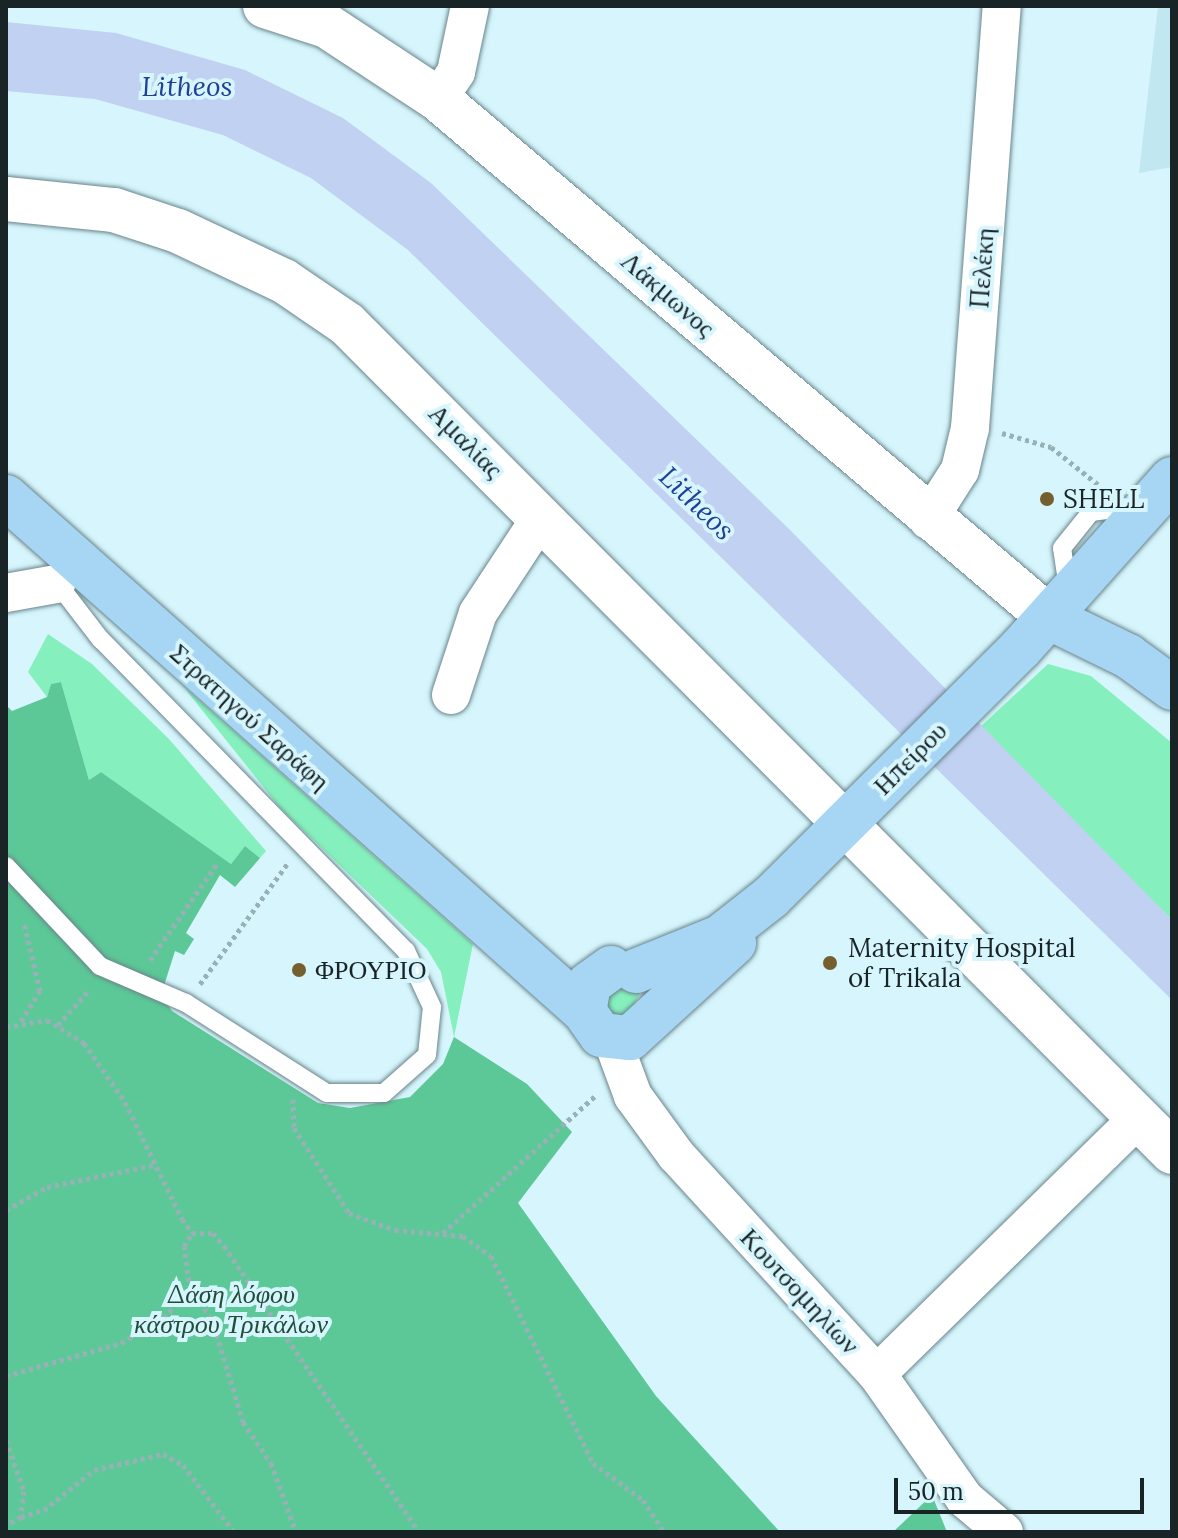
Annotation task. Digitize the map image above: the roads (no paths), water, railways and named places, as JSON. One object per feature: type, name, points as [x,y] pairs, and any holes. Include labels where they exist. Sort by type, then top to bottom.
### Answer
[{"type":"main road","name":"Ηπείρου","points":[[615,1025],[771,897],[1047,621],[1146,493]]},
{"type":"main road","name":"Στρατηγού Σαράφη","points":[[6,497],[58,566],[495,937]]},
{"type":"main road","points":[[1047,621],[1128,656],[1172,688]]},
{"type":"main road","name":"Ηπείρου","points":[[623,969],[720,937],[771,897]]},
{"type":"main road","points":[[495,937],[558,967],[623,969],[655,994],[615,1025]]},
{"type":"main road","points":[[495,937],[615,1025]]},
{"type":"main road","points":[[615,1025],[589,984],[623,969]]},
{"type":"street","name":"Λάκμωνος","points":[[265,6],[317,16],[438,99],[1047,621]]},
{"type":"street","points":[[438,99],[456,72],[470,6]]},
{"type":"street","name":"Πελέκη","points":[[928,520],[960,470],[970,428],[1002,6]]},
{"type":"street","name":"Αμαλίας","points":[[6,199],[138,216],[301,291],[369,343],[541,517],[856,811],[1172,1152]]},
{"type":"street","points":[[451,695],[478,613],[541,517]]},
{"type":"street","points":[[6,593],[58,566]]},
{"type":"street","name":"Κουτσομηλίων","points":[[615,1025],[626,1080],[676,1155],[877,1374],[953,1485],[993,1529]]},
{"type":"street","points":[[877,1374],[1138,1118]]},
{"type":"lane","points":[[6,866],[106,970],[186,1003],[302,1081],[336,1096],[384,1093],[420,1066],[434,1029],[426,987],[406,951],[300,846],[58,566]]},
{"type":"water","name":"Litheos","points":[[6,22],[116,33],[245,70],[343,118],[431,183],[789,529],[1172,920],[1172,1000],[408,250],[311,178],[223,135],[95,99],[6,91]]},
{"type":"place","name":"SHELL","points":[[1047,499]]},
{"type":"place","name":"Maternity Hospital of Trikala","points":[[830,963]]},
{"type":"place","name":"ΦΡΟΥΡΙΟ","points":[[299,970]]},
{"type":"park label","name":"Δάση λόφου κάστρου Τρικάλων","points":[[231,1309]]}]
